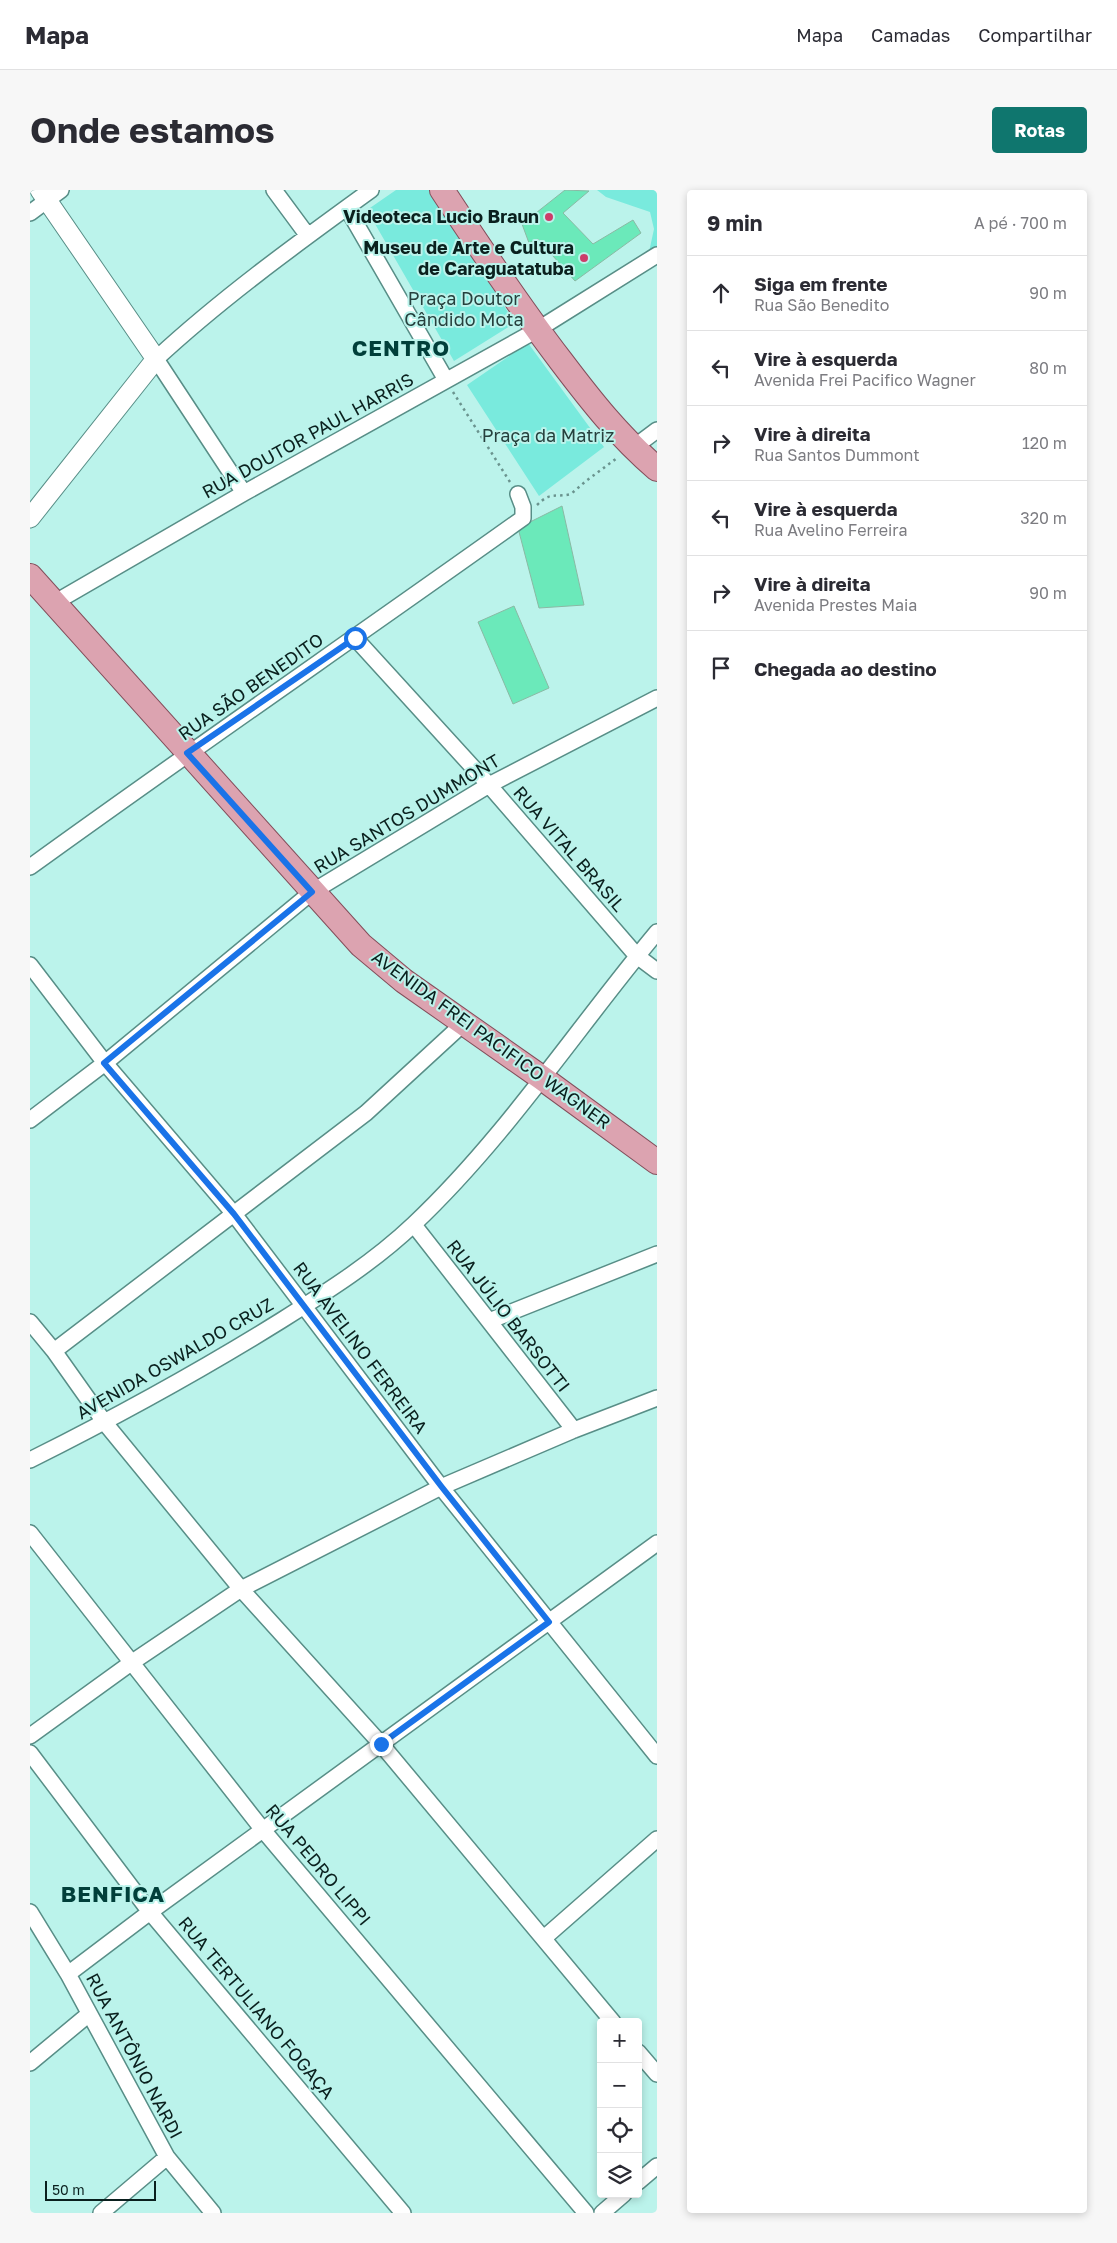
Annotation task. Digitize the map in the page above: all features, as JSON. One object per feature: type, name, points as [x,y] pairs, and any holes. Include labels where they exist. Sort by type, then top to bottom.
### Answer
[{"type":"main road","points":[[442,190],[537,330],[615,430],[632,448],[657,469]]},
{"type":"main road","name":"AVENIDA FREI PACIFICO WAGNER","points":[[30,576],[361,945],[390,969],[657,1162]]},
{"type":"street","points":[[274,190],[308,236]]},
{"type":"street","points":[[30,518],[156,359],[178,339],[308,236],[371,190]]},
{"type":"street","points":[[30,213],[50,194],[244,493]]},
{"type":"street","points":[[347,208],[446,380]]},
{"type":"street","name":"RUA DOUTOR PAUL HARRIS","points":[[54,603],[244,493],[537,330],[657,255]]},
{"type":"street","points":[[632,448],[657,430]]},
{"type":"street","points":[[518,494],[523,507],[523,518]]},
{"type":"street","name":"RUA SÃO BENEDITO","points":[[30,866],[187,753],[355,638],[523,518]]},
{"type":"street","name":"RUA VITAL BRASIL","points":[[355,638],[489,785],[637,956],[657,971]]},
{"type":"street","name":"RUA SANTOS DUMMONT","points":[[30,1120],[104,1063],[312,892],[489,785],[657,698]]},
{"type":"street","name":"AVENIDA OSWALDO CRUZ","points":[[30,1460],[214,1363],[366,1266],[414,1225],[467,1170],[657,932]]},
{"type":"street","name":"RUA AVELINO FERREIRA","points":[[30,964],[104,1063],[234,1214],[441,1486],[657,1756]]},
{"type":"street","points":[[54,1351],[366,1112],[464,1023]]},
{"type":"street","name":"RUA JÚLIO BARSOTTI","points":[[414,1225],[574,1430]]},
{"type":"street","points":[[489,1321],[657,1254]]},
{"type":"street","points":[[30,1322],[54,1351],[105,1422],[241,1589],[381,1744],[610,2018]]},
{"type":"street","points":[[30,1736],[131,1663],[241,1589],[441,1486],[574,1430],[657,1398]]},
{"type":"street","name":"RUA PEDRO LIPPI","points":[[30,1533],[264,1830],[586,2213]]},
{"type":"street","points":[[68,1974],[150,1912],[657,1543]]},
{"type":"street","name":"RUA TERTULIANO FOGAÇA","points":[[30,1753],[150,1912],[403,2213]]},
{"type":"street","points":[[544,1938],[657,1839]]},
{"type":"street","name":"RUA ANTÔNIO NARDI","points":[[30,1912],[68,1974],[167,2157],[214,2213]]},
{"type":"street","points":[[30,2062],[88,2014]]},
{"type":"street","points":[[642,2057],[657,2074]]},
{"type":"street","points":[[101,2213],[167,2157]]},
{"type":"street","points":[[642,2179],[657,2166]]},
{"type":"street","points":[[602,2213],[619,2198]]},
{"type":"path","points":[[446,380],[518,494]]},
{"type":"path","points":[[523,518],[545,497],[556,494],[565,496],[572,494],[586,480],[632,448]]},
{"type":"green space","name":"Praça Doutor Cândido Mota","points":[[396,190],[429,190],[515,323],[454,361],[367,210]]},
{"type":"green space","points":[[597,190],[657,190],[657,247],[649,252],[654,229],[650,212],[606,197]]},
{"type":"green space","name":"Praça da Matriz","points":[[528,343],[604,447],[539,496],[467,385]]},
{"type":"building","points":[[565,190],[589,191],[563,213],[593,244],[633,220],[641,233],[575,281],[538,239],[529,243],[522,224]]},
{"type":"building","points":[[562,506],[584,605],[539,608],[518,528]]},
{"type":"building","points":[[514,606],[549,688],[513,704],[478,622]]},
{"type":"place","name":"Videoteca Lucio Braun","points":[[549,217]]},
{"type":"place","name":"Museu de Arte e Cultura de Caraguatatuba","points":[[584,258]]},
{"type":"district","name":"CENTRO","points":[[401,348]]},
{"type":"district","name":"BENFICA","points":[[113,1894]]},
{"type":"route","points":[[355,638],[187,753],[312,892],[104,1063],[234,1214],[441,1486],[549,1622],[381,1744]]}]
